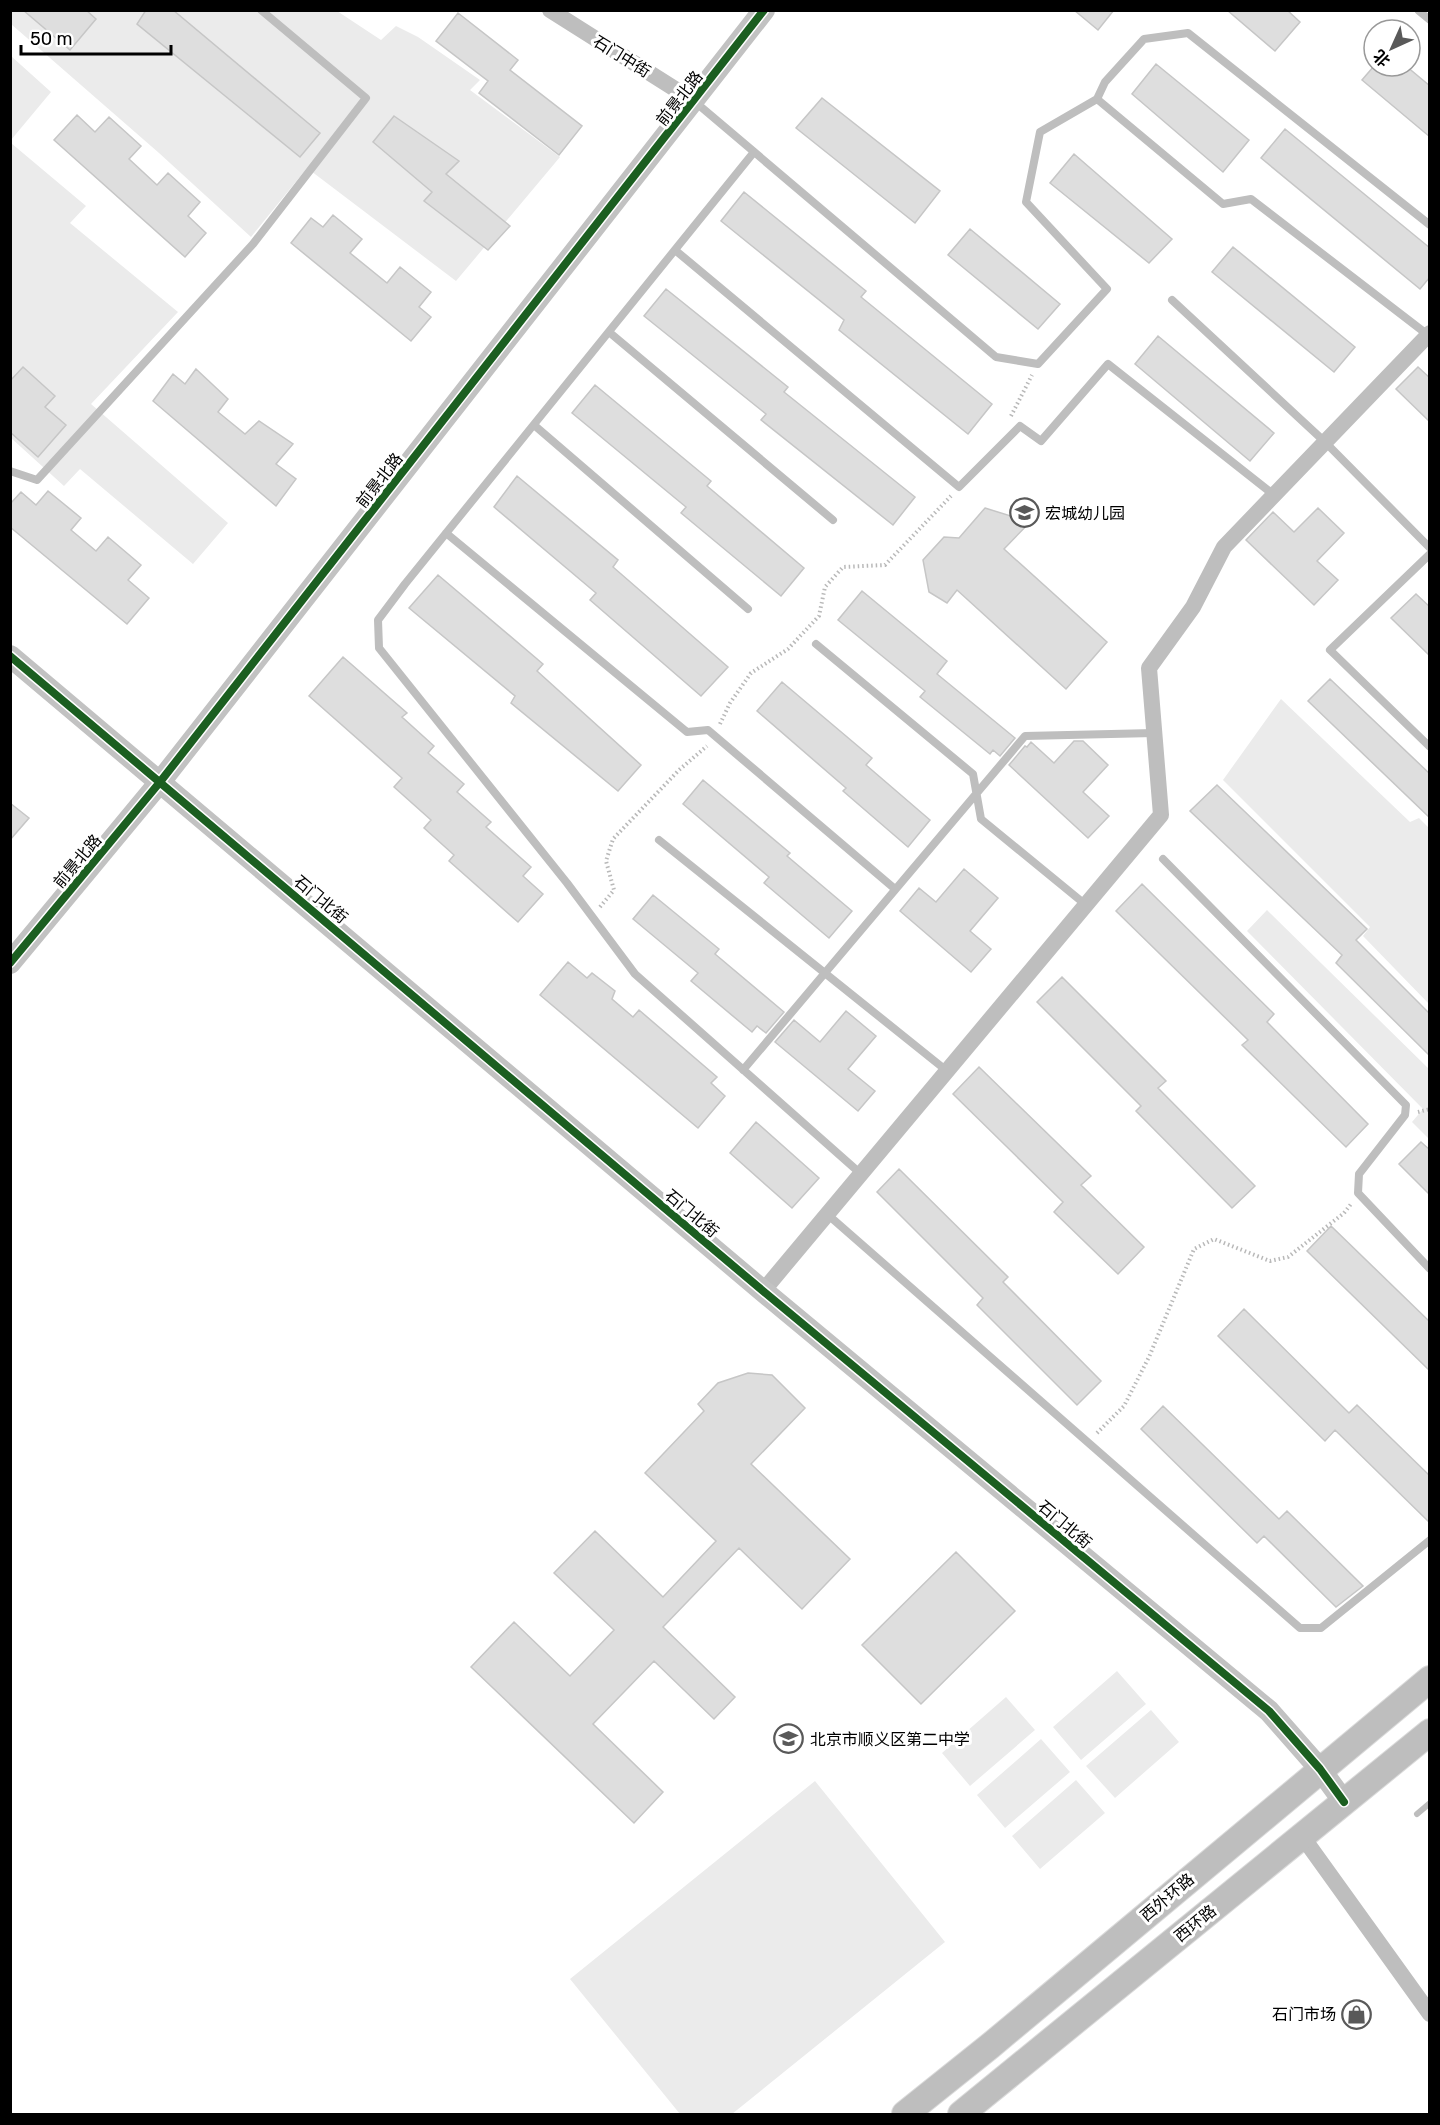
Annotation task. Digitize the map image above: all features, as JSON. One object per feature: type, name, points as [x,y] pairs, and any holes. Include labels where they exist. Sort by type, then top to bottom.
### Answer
[{"type":"main road","name":"西外环路","points":[[905,2115],[1430,1679]]},
{"type":"main road","name":"西环路","points":[[961,2115],[1430,1732]]},
{"type":"street","name":"石门中街","points":[[550,10],[694,101]]},
{"type":"street","name":"前景北路","points":[[10,963],[160,782],[764,10]]},
{"type":"street","points":[[764,1291],[1161,815],[1149,668],[1193,607],[1224,547],[1429,334]]},
{"type":"street","name":"石门北街","points":[[10,656],[764,1291],[1269,1712],[1320,1769],[1344,1802]]},
{"type":"street","points":[[1302,1836],[1430,2014]]},
{"type":"lane","points":[[10,471],[37,480],[253,244],[366,98],[261,10]]},
{"type":"lane","points":[[1419,11],[1430,20]]},
{"type":"lane","points":[[694,101],[996,357],[1038,364],[1107,289],[1026,202],[1040,132],[1097,99],[1105,82],[1144,39],[1188,33],[1430,225]]},
{"type":"lane","points":[[1097,99],[1223,204],[1251,199],[1429,334]]},
{"type":"lane","points":[[754,152],[378,620],[379,648],[567,883],[635,974],[861,1174]]},
{"type":"lane","points":[[675,250],[959,487],[1020,426],[1041,441],[1108,364],[1274,495]]},
{"type":"lane","points":[[1172,300],[1325,442],[1430,548]]},
{"type":"lane","points":[[609,332],[833,520]]},
{"type":"lane","points":[[534,424],[748,609]]},
{"type":"lane","points":[[446,533],[687,732],[708,730],[895,889]]},
{"type":"lane","points":[[1430,554],[1330,650],[1430,747]]},
{"type":"lane","points":[[816,644],[973,774],[981,819],[1086,904]]},
{"type":"lane","points":[[742,1070],[1025,736],[1154,733]]},
{"type":"lane","points":[[659,840],[947,1071]]},
{"type":"lane","points":[[1163,859],[1406,1105],[1405,1115],[1359,1174],[1358,1193],[1430,1269]]},
{"type":"lane","points":[[827,1214],[1300,1629],[1321,1628],[1430,1540]]},
{"type":"path","points":[[1088,1442],[1124,1406],[1149,1358],[1194,1249],[1214,1239],[1270,1261],[1288,1257],[1344,1213],[1358,1193]]},
{"type":"shaded area","points":[[11,10],[337,11],[381,40],[396,26],[418,37],[480,80],[470,90],[560,157],[456,281],[307,168],[251,237],[11,24]]},
{"type":"shaded area","points":[[11,56],[51,92],[11,140]]},
{"type":"shaded area","points":[[11,143],[86,206],[70,223],[178,312],[91,404],[228,523],[193,564],[80,469],[64,486],[11,438]]},
{"type":"shaded area","points":[[1281,699],[1410,822],[1419,818],[1429,828],[1429,1004],[1363,936],[1370,927],[1223,780]]},
{"type":"shaded area","points":[[1267,910],[1429,1069],[1429,1139],[1412,1122],[1423,1109],[1247,931]]},
{"type":"shaded area","points":[[1117,1671],[1146,1704],[1081,1760],[1053,1727]]},
{"type":"shaded area","points":[[1006,1697],[1035,1730],[970,1786],[942,1753]]},
{"type":"shaded area","points":[[1151,1710],[1179,1742],[1115,1798],[1086,1766]]},
{"type":"shaded area","points":[[1041,1739],[1070,1772],[1005,1828],[977,1795]]},
{"type":"shaded area","points":[[1076,1780],[1105,1813],[1040,1869],[1012,1836]]},
{"type":"shaded area","points":[[815,1781],[945,1942],[732,2114],[680,2114],[570,1979]]},
{"type":"building","points":[[23,10],[86,10],[96,19],[70,50]]},
{"type":"building","points":[[146,10],[173,10],[320,133],[300,157],[137,24]]},
{"type":"building","points":[[1074,10],[1114,10],[1098,30]]},
{"type":"building","points":[[1227,10],[1287,10],[1300,22],[1275,51]]},
{"type":"building","points":[[458,13],[518,60],[510,70],[582,126],[559,155],[479,93],[488,81],[436,41]]},
{"type":"building","points":[[1156,64],[1249,140],[1223,172],[1132,94]]},
{"type":"building","points":[[1364,78],[1420,78],[1430,86],[1430,137],[1362,80]]},
{"type":"building","points":[[822,98],[940,191],[915,223],[796,128]]},
{"type":"building","points":[[77,115],[95,132],[109,117],[141,146],[129,159],[157,185],[168,173],[200,202],[188,216],[206,233],[185,257],[54,140]]},
{"type":"building","points":[[394,116],[459,161],[446,174],[510,226],[488,250],[424,201],[432,192],[373,142]]},
{"type":"building","points":[[1285,129],[1430,248],[1430,277],[1420,289],[1261,158]]},
{"type":"building","points":[[1074,154],[1172,239],[1149,263],[1050,183]]},
{"type":"building","points":[[744,192],[866,291],[861,297],[992,404],[968,434],[839,330],[844,320],[721,221]]},
{"type":"building","points":[[333,215],[362,239],[350,253],[387,283],[400,267],[431,292],[419,307],[431,317],[411,341],[291,243],[311,218],[323,227]]},
{"type":"building","points":[[970,229],[1060,304],[1038,329],[948,255]]},
{"type":"building","points":[[1233,247],[1355,347],[1334,372],[1212,272]]},
{"type":"building","points":[[666,289],[788,387],[784,392],[915,497],[893,525],[761,420],[766,414],[644,316]]},
{"type":"building","points":[[1158,336],[1274,433],[1250,461],[1135,364]]},
{"type":"building","points":[[23,367],[55,396],[45,407],[66,425],[38,457],[10,432],[10,381]]},
{"type":"building","points":[[1418,367],[1430,378],[1430,422],[1396,389]]},
{"type":"building","points":[[196,369],[228,399],[218,412],[245,434],[259,421],[293,444],[276,464],[296,479],[276,506],[153,401],[173,374],[185,384]]},
{"type":"building","points":[[595,385],[711,481],[707,486],[804,568],[781,596],[681,513],[686,507],[572,413]]},
{"type":"building","points":[[517,476],[618,560],[613,567],[728,667],[701,696],[590,600],[596,593],[494,507]]},
{"type":"building","points":[[48,491],[81,518],[71,530],[96,551],[108,537],[141,565],[128,580],[149,598],[127,624],[10,527],[10,504],[21,492],[36,505]]},
{"type":"building","points":[[985,508],[1030,522],[1004,549],[1107,642],[1066,689],[957,590],[947,603],[929,592],[923,560],[944,537],[959,538]]},
{"type":"building","points":[[1318,508],[1344,533],[1317,561],[1338,580],[1314,605],[1246,540],[1273,512],[1294,532]]},
{"type":"building","points":[[438,575],[543,664],[537,671],[641,765],[618,791],[511,703],[515,696],[409,608]]},
{"type":"building","points":[[862,591],[947,661],[937,674],[1015,738],[1000,756],[993,750],[990,754],[920,697],[925,691],[838,620]]},
{"type":"building","points":[[1416,594],[1430,607],[1430,656],[1391,618]]},
{"type":"building","points":[[343,657],[407,713],[402,717],[434,746],[428,753],[464,784],[457,792],[491,822],[486,827],[531,867],[523,876],[543,894],[518,922],[449,861],[454,855],[424,828],[431,820],[394,787],[402,778],[309,696]]},
{"type":"building","points":[[1330,679],[1430,774],[1430,818],[1308,701]]},
{"type":"building","points":[[782,682],[872,758],[866,765],[930,820],[908,847],[843,791],[846,788],[757,711]]},
{"type":"building","points":[[1074,741],[1083,741],[1108,765],[1083,792],[1109,816],[1088,838],[1009,765],[1031,742],[1054,763]]},
{"type":"building","points":[[703,780],[790,853],[787,856],[852,911],[829,938],[764,883],[769,877],[683,804]]},
{"type":"building","points":[[1217,785],[1367,929],[1356,940],[1430,1014],[1430,1056],[1336,963],[1342,955],[1190,811]]},
{"type":"building","points":[[10,803],[29,818],[10,840]]},
{"type":"building","points":[[964,869],[998,898],[970,931],[991,949],[971,972],[900,911],[919,888],[936,902]]},
{"type":"building","points":[[1142,884],[1274,1014],[1267,1022],[1368,1124],[1346,1147],[1242,1045],[1248,1040],[1116,911]]},
{"type":"building","points":[[653,895],[719,949],[715,954],[784,1012],[766,1033],[757,1026],[752,1032],[691,981],[698,973],[633,919]]},
{"type":"building","points":[[568,962],[587,978],[592,973],[615,991],[612,999],[633,1017],[639,1010],[717,1077],[711,1083],[725,1096],[698,1128],[540,995]]},
{"type":"building","points":[[1062,977],[1166,1081],[1158,1088],[1255,1186],[1232,1208],[1136,1111],[1141,1106],[1037,1002]]},
{"type":"building","points":[[846,1011],[876,1036],[848,1069],[875,1091],[858,1111],[775,1042],[794,1020],[820,1042]]},
{"type":"building","points":[[979,1067],[1091,1176],[1081,1185],[1144,1247],[1118,1274],[1054,1212],[1063,1202],[953,1094]]},
{"type":"building","points":[[756,1122],[819,1178],[792,1208],[730,1153]]},
{"type":"building","points":[[1421,1142],[1430,1150],[1430,1195],[1399,1164]]},
{"type":"building","points":[[899,1169],[1008,1277],[1003,1282],[1101,1381],[1077,1405],[977,1305],[983,1298],[877,1192]]},
{"type":"building","points":[[1331,1226],[1430,1322],[1430,1371],[1307,1251]]},
{"type":"building","points":[[1244,1309],[1349,1413],[1357,1405],[1430,1476],[1430,1523],[1335,1430],[1325,1441],[1218,1336]]},
{"type":"building","points":[[748,1373],[772,1375],[805,1408],[751,1464],[850,1559],[802,1609],[739,1548],[663,1627],[735,1697],[714,1719],[654,1661],[593,1724],[663,1792],[634,1823],[471,1667],[514,1622],[570,1676],[614,1630],[554,1573],[595,1531],[663,1597],[716,1541],[645,1473],[704,1411],[698,1404],[718,1383]]},
{"type":"building","points":[[1163,1406],[1279,1519],[1287,1511],[1363,1586],[1336,1607],[1264,1536],[1257,1543],[1141,1429]]},
{"type":"building","points":[[956,1552],[1015,1611],[921,1704],[862,1645]]},
{"type":"waterway","points":[[1417,1814],[1430,1803]]},
{"type":"cycle path","points":[[10,963],[160,782],[764,10]]},
{"type":"cycle path","points":[[10,656],[763,1291],[1269,1711],[1320,1769],[1344,1802]]},
{"type":"place","name":"宏城幼儿园","points":[[1024,513]]},
{"type":"place","name":"北京市顺义区第二中学","points":[[789,1739]]},
{"type":"place","name":"石门市场","points":[[1357,2014]]}]
